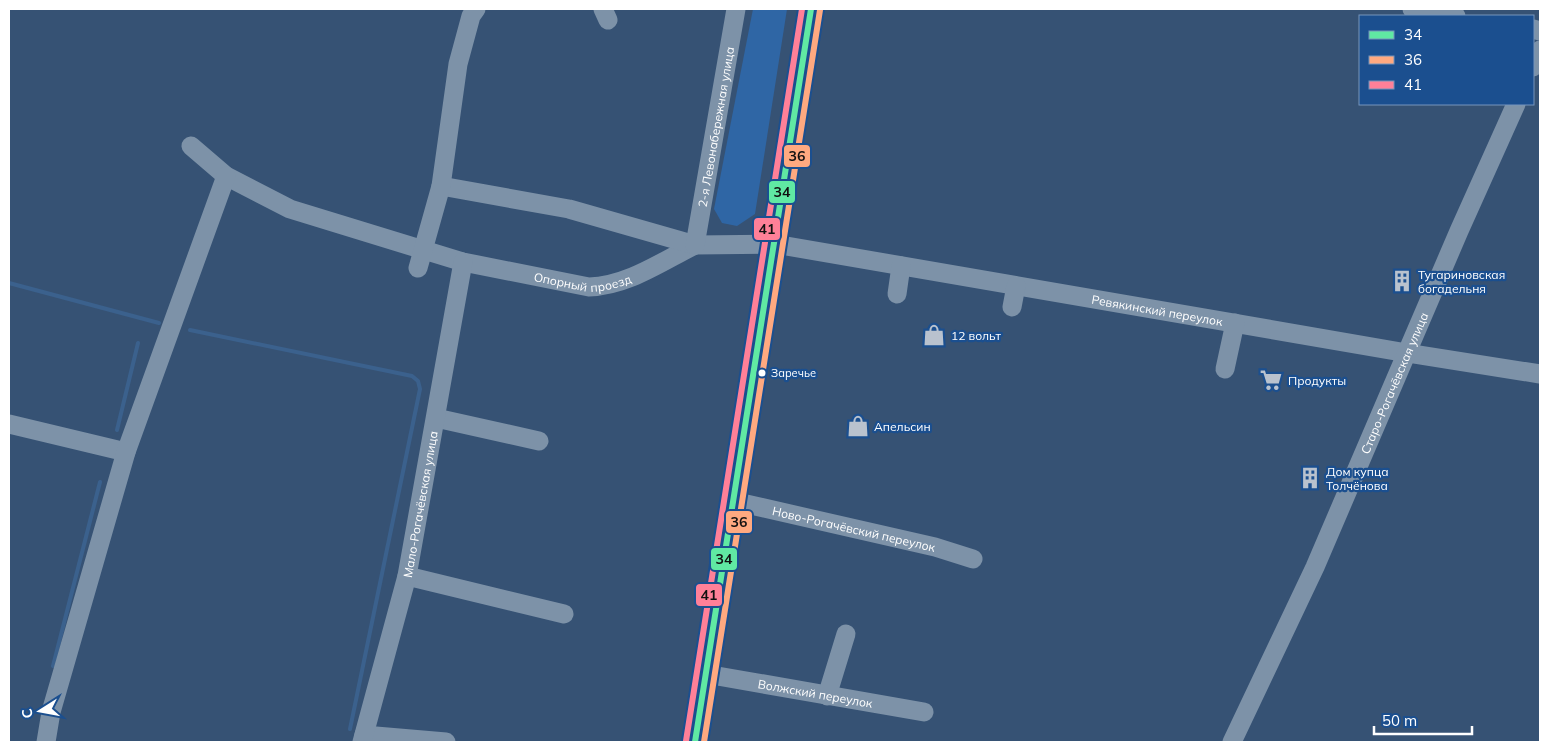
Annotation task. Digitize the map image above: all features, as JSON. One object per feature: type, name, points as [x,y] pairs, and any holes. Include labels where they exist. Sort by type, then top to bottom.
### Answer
[{"type":"main road","points":[[695,742],[811,9]]},
{"type":"street","points":[[421,259],[441,186],[458,64],[472,16],[476,9]]},
{"type":"street","name":"2-я Левонабережная улица","points":[[695,245],[736,9]]},
{"type":"street","points":[[1412,9],[1450,15]]},
{"type":"street","points":[[1534,65],[1540,50]]},
{"type":"street","name":"Старо-Рогачёвская улица","points":[[1232,742],[1315,567],[1459,230],[1516,105]]},
{"type":"street","name":"Опорный проезд","points":[[191,146],[226,176],[290,209],[421,259],[463,262],[589,287],[603,287],[622,282],[695,245]]},
{"type":"street","points":[[46,742],[51,712],[126,452],[226,176]]},
{"type":"street","points":[[441,186],[569,209],[695,245]]},
{"type":"street","name":"Ревякинский переулок","points":[[695,245],[775,244],[1235,324],[1540,374]]},
{"type":"street","name":"Мало-Рогачёвская улица","points":[[363,738],[407,576],[463,262]]},
{"type":"street","points":[[897,294],[901,266]]},
{"type":"street","points":[[1012,307],[1016,286]]},
{"type":"street","points":[[1225,369],[1235,324]]},
{"type":"street","points":[[436,418],[539,441]]},
{"type":"street","points":[[9,424],[126,452]]},
{"type":"street","name":"Ново-Рогачёвский переулок","points":[[733,500],[935,547],[973,559]]},
{"type":"street","points":[[407,576],[564,614]]},
{"type":"street","points":[[826,696],[846,634]]},
{"type":"street","name":"Волжский переулок","points":[[706,674],[924,712]]},
{"type":"street","points":[[363,738],[446,742]]},
{"type":"shaded area","points":[[753,9],[787,9],[755,214],[737,226],[722,223],[714,209]]},
{"type":"waterway","points":[[9,283],[159,323]]},
{"type":"waterway","points":[[190,330],[412,376],[418,381],[420,389],[350,729]]},
{"type":"waterway","points":[[117,430],[138,343]]},
{"type":"waterway","points":[[53,666],[100,482]]},
{"type":"transit line","name":"41","points":[[686,741],[802,9]]},
{"type":"transit line","name":"34","points":[[695,742],[811,9]]},
{"type":"transit line","name":"36","points":[[704,742],[820,10]]},
{"type":"place","name":"Тугариновская богадельня","points":[[1402,281]]},
{"type":"place","name":"12 вольт","points":[[934,335]]},
{"type":"place","name":"Заречье","points":[[762,373]]},
{"type":"place","name":"Продукты","points":[[1271,380]]},
{"type":"place","name":"Апельсин","points":[[858,426]]},
{"type":"place","name":"Дом купца Толчёнова","points":[[1310,478]]}]
